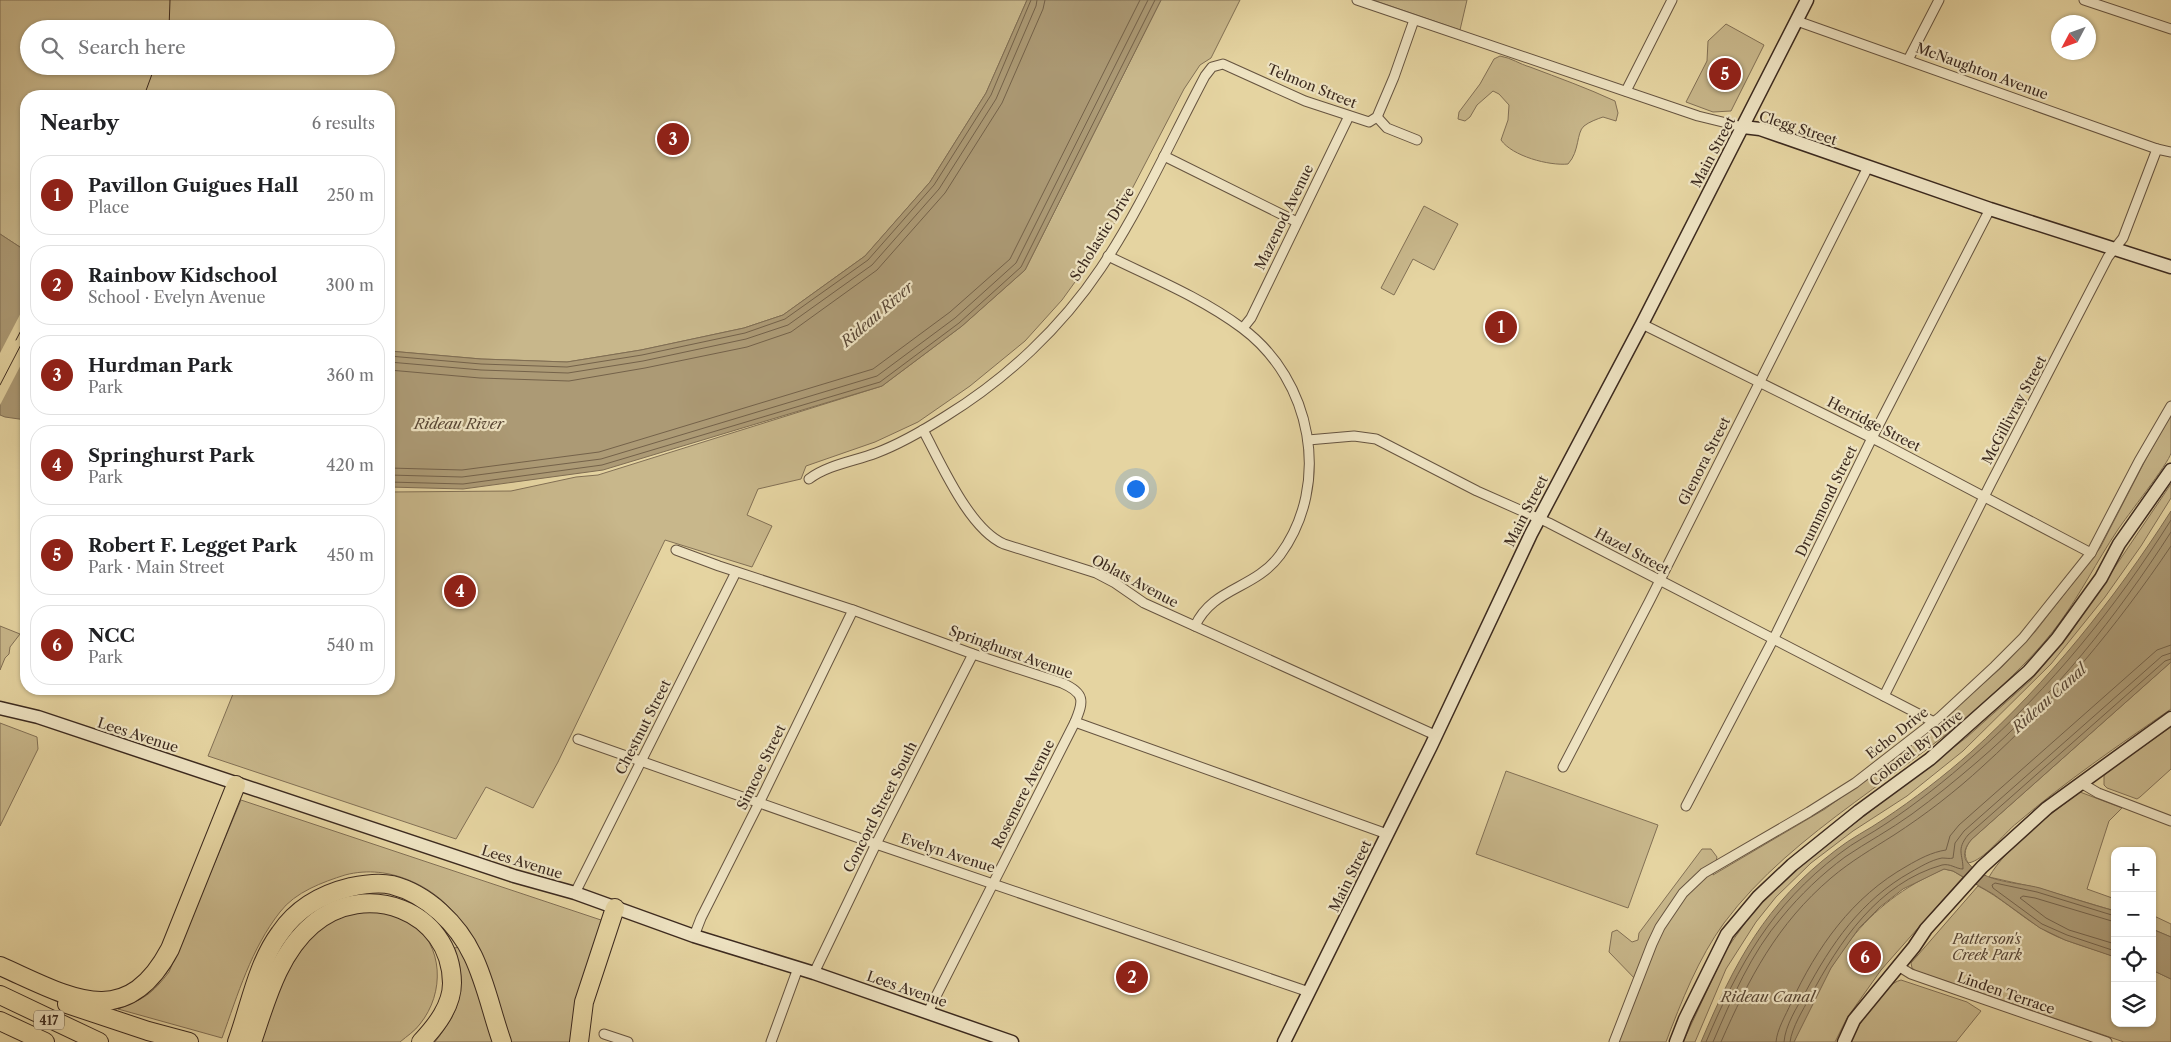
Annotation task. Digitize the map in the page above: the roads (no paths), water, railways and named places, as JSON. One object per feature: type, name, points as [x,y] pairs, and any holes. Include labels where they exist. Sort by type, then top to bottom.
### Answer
[{"type":"highway","points":[[0,966],[64,994],[95,1002],[120,998],[143,986],[155,973],[170,948],[236,785]]},
{"type":"highway","points":[[252,1042],[254,1014],[269,951],[289,920],[310,902],[339,890],[368,883],[392,885],[415,894],[452,923],[473,955],[502,1042]]},
{"type":"highway","points":[[237,1042],[289,952],[311,925],[331,912],[354,904],[376,902],[397,906],[413,914],[426,925],[442,946],[450,965],[452,984],[448,1004],[437,1025],[421,1042]]},
{"type":"highway","points":[[579,1042],[586,996],[615,908]]},
{"type":"highway","points":[[0,974],[87,1012],[189,1042]]},
{"type":"highway","name":"417","points":[[0,995],[99,1042]]},
{"type":"highway","name":"417","points":[[0,1021],[45,1042]]},
{"type":"main road","name":"Main Street","points":[[1284,1042],[1539,519],[1642,324],[1807,0]]},
{"type":"main road","name":"Clegg Street","points":[[1743,127],[1760,129],[1990,209],[2171,267]]},
{"type":"main road","name":"Colonel By Drive","points":[[1676,1042],[1685,1019],[1728,934],[1758,898],[1792,866],[1859,811],[1930,759],[2029,671],[2057,639],[2101,578],[2119,544],[2171,470]]},
{"type":"main road","name":"Lees Avenue","points":[[0,704],[236,785],[514,876],[575,893],[694,936],[814,973],[1012,1042]]},
{"type":"main road","name":"Lees Avenue","points":[[0,708],[23,713]]},
{"type":"main road","points":[[1844,1042],[1854,1020],[1926,929],[1982,867],[2047,808],[2171,718]]},
{"type":"street","name":"Clegg Street","points":[[1358,0],[1698,116],[1743,127]]},
{"type":"street","points":[[1626,91],[1672,0]]},
{"type":"street","points":[[1908,60],[1939,0]]},
{"type":"street","points":[[2084,0],[2171,29]]},
{"type":"street","points":[[1414,20],[1394,77],[1376,117],[1387,128],[1417,140]]},
{"type":"street","name":"McNaughton Avenue","points":[[1796,22],[2157,149]]},
{"type":"street","name":"Telmon Street","points":[[1223,64],[1305,101],[1348,116],[1369,122],[1376,117]]},
{"type":"street","name":"Scholastic Drive","points":[[809,479],[819,473],[878,452],[923,430],[981,393],[1025,356],[1084,291],[1108,256],[1164,156],[1205,76],[1212,67],[1223,64]]},
{"type":"street","name":"Mazenod Avenue","points":[[1243,328],[1251,318],[1348,116]]},
{"type":"street","points":[[2157,149],[2171,152]]},
{"type":"street","name":"McGillivray Street","points":[[1884,696],[2114,248],[2123,238],[2157,149]]},
{"type":"street","points":[[1164,156],[1297,222]]},
{"type":"street","name":"Glenora Street","points":[[1563,767],[1660,581],[1868,167]]},
{"type":"street","name":"Drummond Street","points":[[1686,806],[1773,639],[1872,438],[1990,209]]},
{"type":"street","points":[[1108,256],[1206,305],[1243,328],[1266,351],[1286,379],[1299,405],[1308,440],[1311,457],[1310,477],[1305,504],[1295,532],[1269,568],[1254,580],[1208,604],[1195,626]]},
{"type":"street","name":"Herridge Street","points":[[1642,324],[1872,438],[2091,553]]},
{"type":"street","name":"Echo Drive","points":[[1614,1042],[1652,944],[1660,927],[1683,893],[1704,873],[1855,783],[1934,722],[1995,666],[2023,638],[2091,553],[2139,461],[2171,406]]},
{"type":"street","name":"Oblats Avenue","points":[[923,430],[974,519],[991,537],[1004,544],[1096,573],[1115,583],[1144,603],[1435,735]]},
{"type":"street","name":"Hazel Street","points":[[1308,440],[1354,436],[1376,439],[1477,491],[1539,519],[1934,722]]},
{"type":"street","name":"Springhurst Avenue","points":[[676,550],[736,572],[853,610],[972,654],[1072,687],[1080,695],[1082,706],[1075,722]]},
{"type":"street","name":"Chestnut Street","points":[[575,893],[736,572]]},
{"type":"street","name":"Simcoe Street","points":[[694,936],[701,918],[853,610]]},
{"type":"street","name":"Concord Street South","points":[[814,973],[876,844],[972,654]]},
{"type":"street","points":[[1075,722],[1387,834]]},
{"type":"street","name":"Rosemere Avenue","points":[[928,1012],[1075,722]]},
{"type":"street","name":"Evelyn Avenue","points":[[578,739],[876,844],[1309,992]]},
{"type":"street","points":[[2081,783],[2098,793],[2171,821]]},
{"type":"street","name":"Linden Terrace","points":[[1898,966],[1911,974],[2107,1042]]},
{"type":"street","points":[[771,1042],[798,968]]},
{"type":"street","points":[[604,1034],[628,1042]]},
{"type":"water","name":"Rideau River","points":[[1027,0],[1161,0],[1025,270],[962,326],[882,386],[603,470],[463,489],[395,487],[395,352],[481,359],[567,362],[641,350],[744,328],[783,315],[865,256],[930,182],[986,93]]},
{"type":"water","points":[[0,234],[20,247],[20,419],[0,415]]},
{"type":"water","name":"Rideau Canal","points":[[2171,511],[2171,662],[1972,839],[1966,847],[1965,854],[1966,860],[1975,870],[1992,878],[2040,888],[2111,910],[2111,956],[2065,940],[2040,928],[1993,894],[1953,871],[1944,869],[1903,889],[1880,907],[1859,928],[1831,968],[1794,1042],[1701,1042],[1740,960],[1771,913],[1811,870],[1842,846],[1918,795],[1971,752],[2000,725],[2054,668],[2079,638],[2149,544]]},
{"type":"water","points":[[2156,931],[2171,937],[2171,979],[2156,972]]},
{"type":"tram line","points":[[169,20],[170,0]]},
{"type":"tram line","points":[[146,90],[152,75]]},
{"type":"tram line","points":[[16,340],[20,332]]},
{"type":"tram line","points":[[0,385],[20,347]]},
{"type":"place","name":"Robert F. Legget Park","points":[[1725,74]]},
{"type":"place","name":"Hurdman Park","points":[[673,139]]},
{"type":"place","name":"Pavillon Guigues Hall","points":[[1501,327]]},
{"type":"place","name":"Springhurst Park","points":[[460,591]]},
{"type":"place","name":"NCC","points":[[1865,957]]},
{"type":"place","name":"Rainbow Kidschool","points":[[1132,977]]},
{"type":"park label","name":"Patterson's Creek Park","points":[[1987,948]]}]
